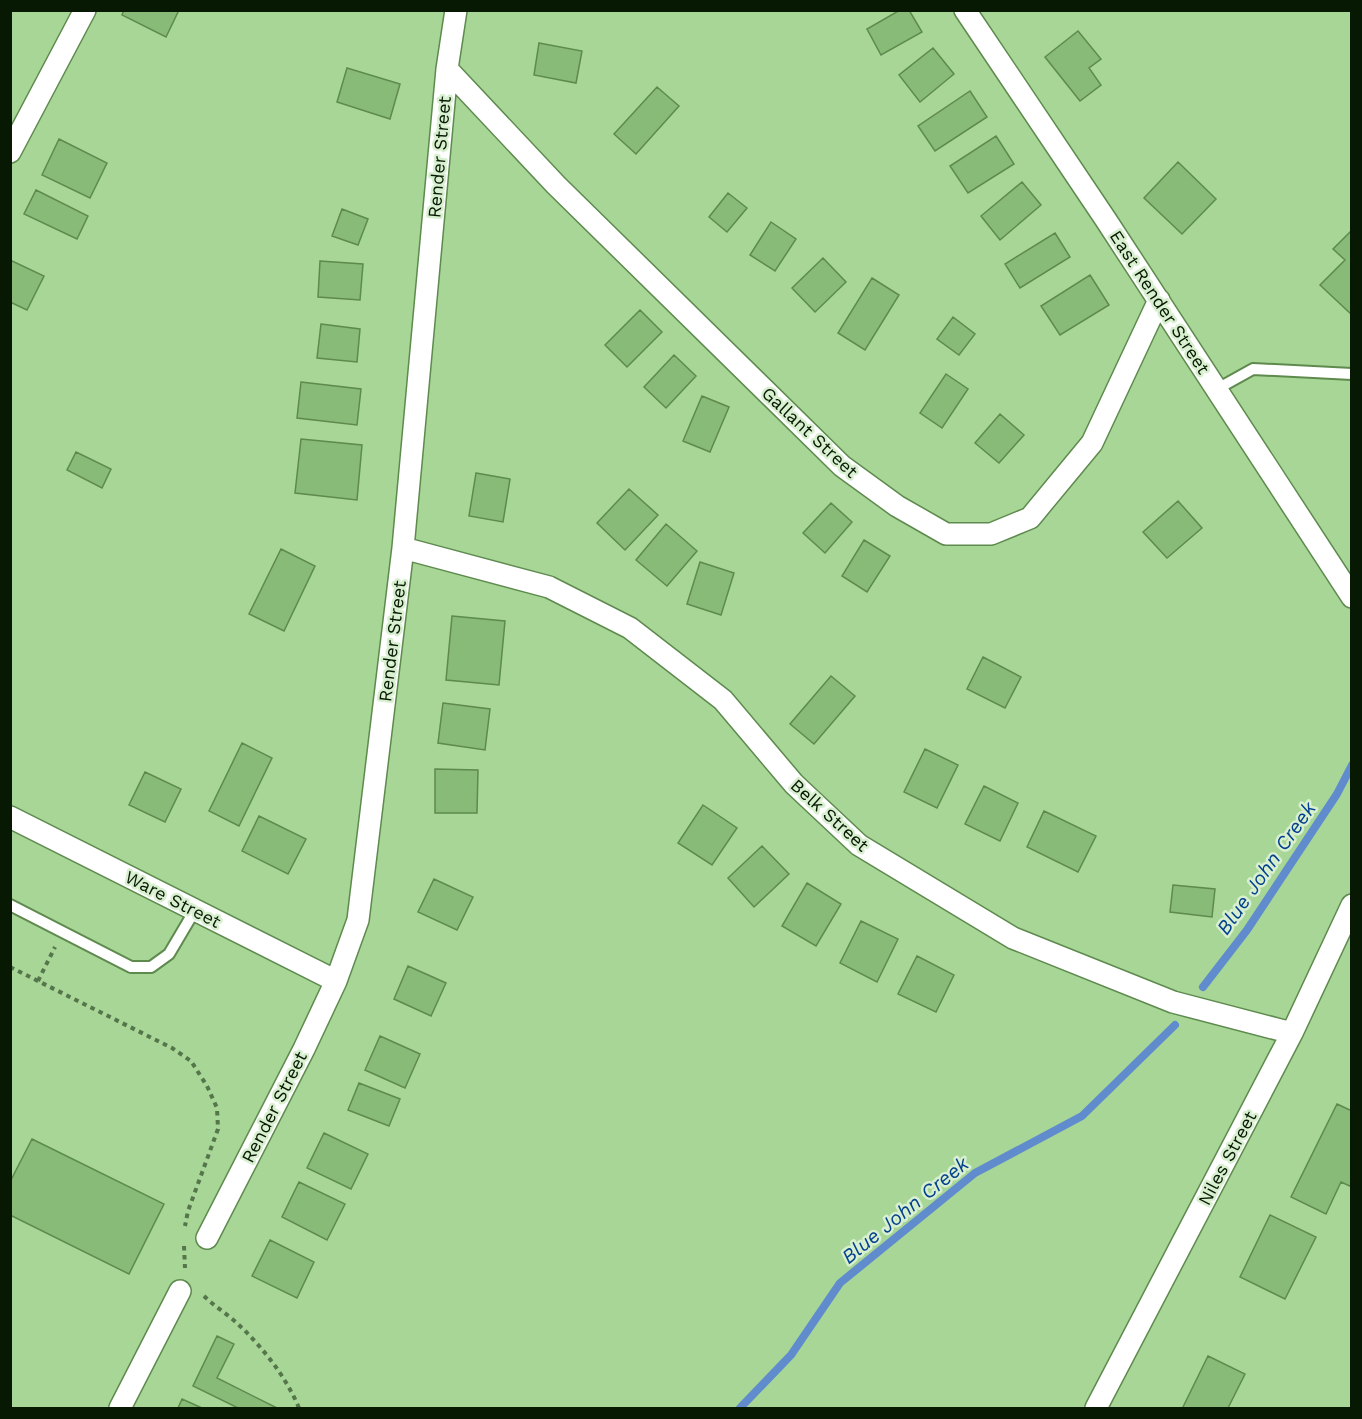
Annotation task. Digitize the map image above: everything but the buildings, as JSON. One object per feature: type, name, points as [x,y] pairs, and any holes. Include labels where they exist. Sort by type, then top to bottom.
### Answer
[{"type":"street","points":[[10,152],[85,10]]},
{"type":"street","name":"Render Street","points":[[207,1239],[304,1049],[336,981],[358,920],[403,548],[447,69],[456,10]]},
{"type":"street","name":"East Render Street","points":[[964,10],[1159,300],[1352,597]]},
{"type":"street","name":"Gallant Street","points":[[447,69],[556,185],[842,466],[897,506],[946,534],[991,534],[1030,518],[1092,443],[1159,300]]},
{"type":"street","name":"Belk Street","points":[[403,548],[549,587],[630,628],[723,700],[794,784],[859,845],[1013,938],[1173,1002],[1292,1033]]},
{"type":"street","name":"Ware Street","points":[[10,817],[336,981]]},
{"type":"street","name":"Niles Street","points":[[1096,1408],[1292,1033],[1352,905]]},
{"type":"street","points":[[120,1408],[184,1284]]},
{"type":"lane","points":[[1217,389],[1253,369],[1352,374]]},
{"type":"lane","points":[[10,905],[131,967],[151,967],[169,954],[195,910]]},
{"type":"path","points":[[38,981],[63,933]]},
{"type":"path","points":[[10,967],[172,1048],[191,1061],[207,1086],[217,1108],[218,1129],[188,1211],[184,1231]]},
{"type":"path","points":[[183,1240],[184,1284]]},
{"type":"path","points":[[202,1294],[216,1308],[239,1324],[273,1363],[299,1408]]},
{"type":"waterway","name":"Blue John Creek","points":[[1203,987],[1247,930],[1337,794],[1352,765]]},
{"type":"waterway","name":"Blue John Creek","points":[[740,1408],[791,1355],[840,1283],[975,1173],[1082,1116],[1175,1025]]}]
